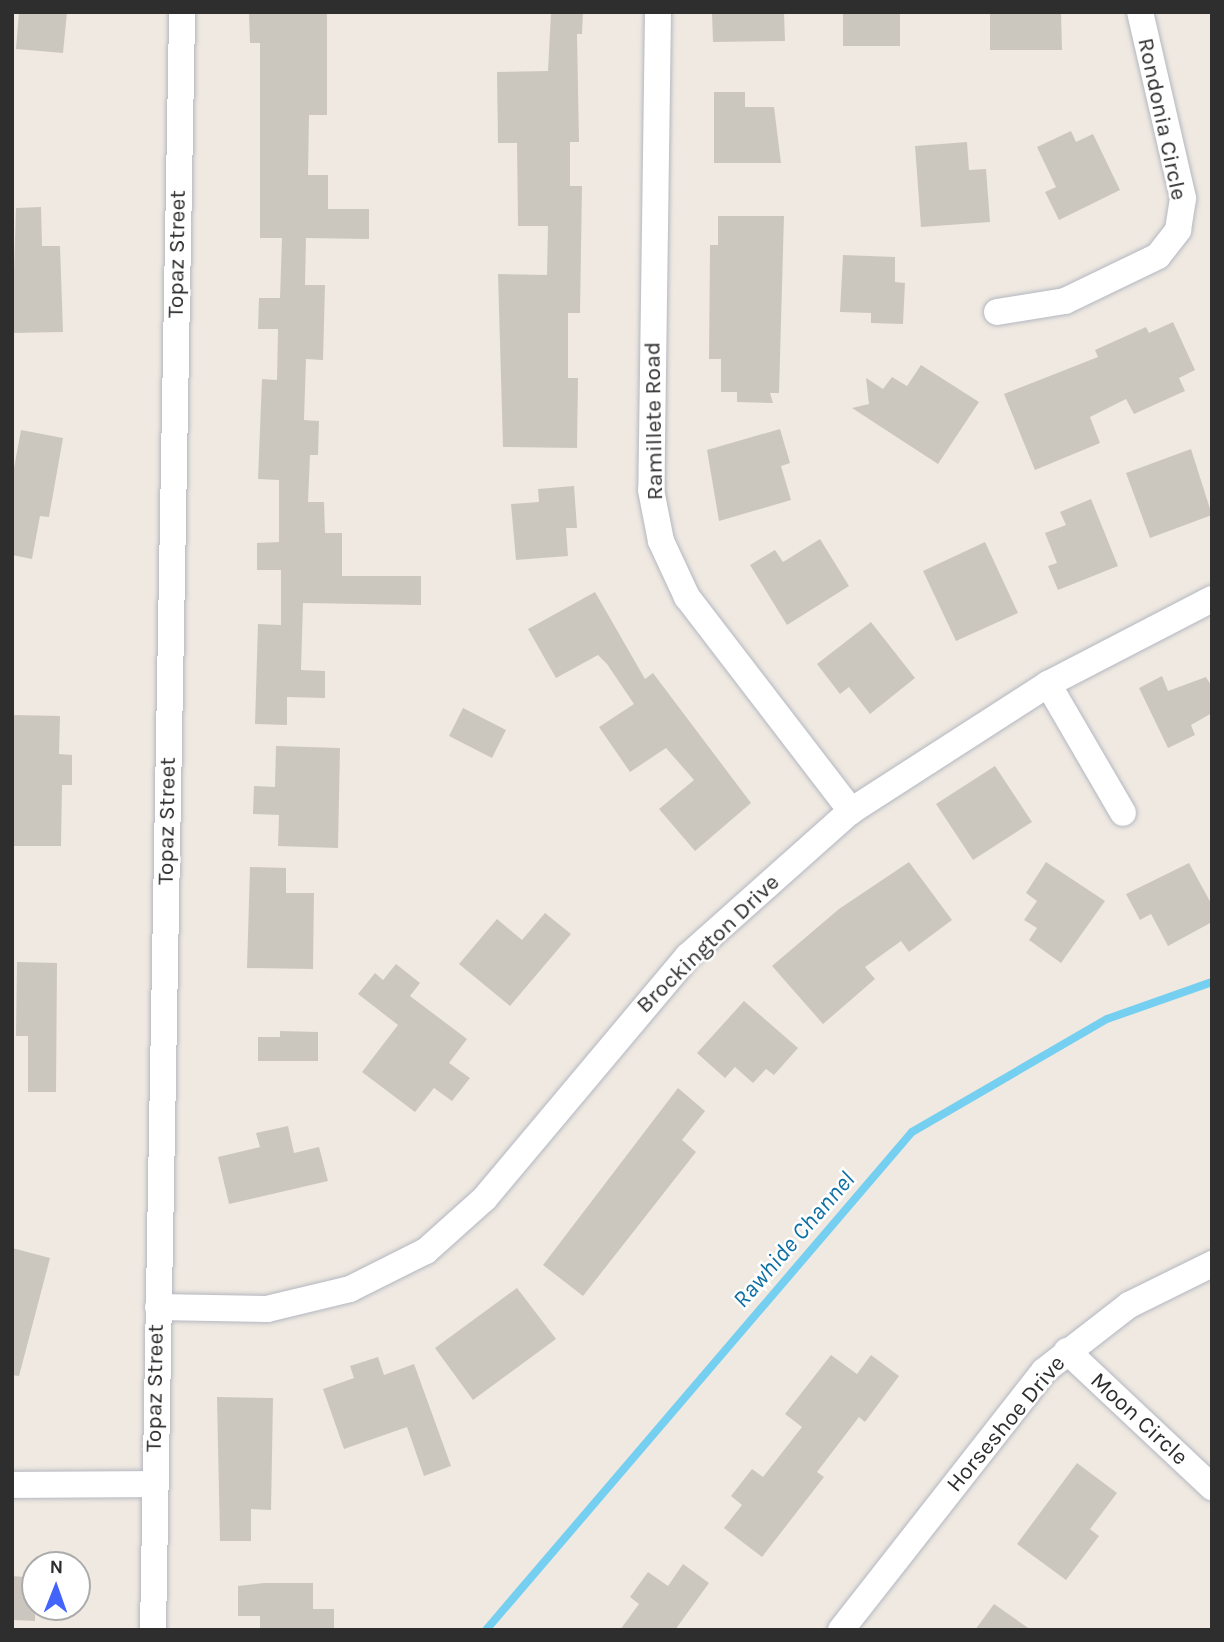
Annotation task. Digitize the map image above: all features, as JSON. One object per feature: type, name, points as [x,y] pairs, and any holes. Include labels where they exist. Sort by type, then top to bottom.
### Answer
[{"type":"street","name":"Topaz Street","points":[[153,1630],[153,1484],[182,12]]},
{"type":"street","name":"Ramillete Road","points":[[658,12],[651,490],[661,541],[687,597],[851,811]]},
{"type":"street","name":"Rondonia Circle","points":[[997,312],[1065,301],[1158,256],[1178,230],[1183,198],[1140,12]]},
{"type":"street","name":"Brockington Drive","points":[[158,1307],[267,1309],[350,1289],[426,1251],[485,1198],[688,956],[851,811],[1048,684],[1212,599]]},
{"type":"street","points":[[1048,684],[1123,813]]},
{"type":"street","name":"Horseshoe Drive","points":[[841,1630],[1044,1370],[1129,1305],[1212,1265]]},
{"type":"street","name":"Moon Circle","points":[[1067,1351],[1212,1487]]},
{"type":"street","points":[[12,1486],[153,1484]]},
{"type":"building","points":[[19,12],[67,12],[63,53],[16,49]]},
{"type":"building","points":[[551,12],[583,12],[582,34],[577,34],[579,142],[570,142],[570,186],[582,186],[580,313],[568,313],[568,378],[578,378],[577,448],[503,447],[498,274],[547,275],[548,226],[518,226],[517,143],[498,143],[497,72],[548,71]]},
{"type":"building","points":[[712,12],[784,12],[785,41],[713,42]]},
{"type":"building","points":[[843,12],[900,12],[900,46],[843,46]]},
{"type":"building","points":[[990,12],[1061,12],[1062,50],[990,50]]},
{"type":"building","points":[[249,14],[327,14],[327,115],[309,115],[308,175],[328,175],[328,209],[369,209],[369,239],[306,238],[305,285],[325,285],[323,360],[306,359],[304,420],[319,421],[318,455],[310,455],[308,502],[324,502],[325,533],[342,533],[342,576],[421,576],[421,605],[303,603],[301,670],[325,671],[325,698],[287,697],[287,725],[255,724],[258,624],[281,625],[281,570],[257,570],[257,543],[279,542],[279,480],[258,479],[262,379],[277,380],[278,329],[258,329],[259,298],[280,298],[282,238],[260,238],[260,43],[250,43]]},
{"type":"building","points":[[714,92],[745,92],[745,107],[774,107],[781,163],[714,163]]},
{"type":"building","points":[[1071,131],[1076,142],[1093,134],[1120,190],[1059,220],[1045,192],[1056,187],[1037,147]]},
{"type":"building","points":[[967,142],[969,170],[986,169],[990,222],[921,227],[915,146]]},
{"type":"building","points":[[41,207],[42,246],[60,246],[63,332],[12,333],[16,208]]},
{"type":"building","points":[[718,216],[784,216],[779,393],[770,393],[773,403],[737,402],[737,392],[721,392],[721,359],[709,359],[710,245],[718,245]]},
{"type":"building","points":[[843,255],[895,257],[895,282],[905,283],[903,324],[871,323],[871,313],[840,312]]},
{"type":"building","points":[[1173,322],[1195,370],[1179,378],[1185,391],[1134,414],[1126,399],[1090,417],[1100,443],[1035,470],[1004,394],[1098,357],[1095,350],[1146,327],[1149,333]]},
{"type":"building","points":[[921,365],[979,402],[938,464],[852,408],[869,404],[866,378],[883,389],[892,377],[907,386]]},
{"type":"building","points":[[780,429],[790,463],[781,466],[791,500],[719,521],[707,450]]},
{"type":"building","points":[[21,430],[63,438],[49,517],[40,516],[32,559],[12,555],[12,479]]},
{"type":"building","points":[[1191,449],[1212,515],[1150,538],[1126,473]]},
{"type":"building","points":[[574,486],[577,528],[566,528],[568,556],[516,560],[511,504],[539,502],[538,489]]},
{"type":"building","points":[[1091,499],[1118,566],[1058,590],[1048,566],[1057,563],[1045,533],[1066,525],[1060,512]]},
{"type":"building","points":[[820,539],[849,586],[787,625],[750,565],[775,550],[783,562]]},
{"type":"building","points":[[985,542],[1018,613],[956,641],[923,571]]},
{"type":"building","points":[[595,592],[645,679],[653,673],[751,803],[695,851],[659,809],[694,780],[666,748],[630,772],[599,727],[634,704],[607,664],[598,655],[556,678],[528,629]]},
{"type":"building","points":[[871,622],[915,678],[870,714],[849,687],[840,694],[817,664]]},
{"type":"building","points":[[1162,676],[1168,691],[1206,677],[1212,687],[1212,713],[1191,725],[1195,735],[1168,748],[1139,688]]},
{"type":"building","points":[[463,708],[506,730],[492,758],[449,736]]},
{"type":"building","points":[[12,715],[60,716],[59,754],[72,755],[72,785],[62,785],[61,846],[12,846]]},
{"type":"building","points":[[276,746],[340,748],[338,848],[278,846],[279,815],[253,814],[254,786],[275,787]]},
{"type":"building","points":[[995,766],[1032,822],[973,860],[936,804]]},
{"type":"building","points":[[909,862],[952,920],[909,952],[901,941],[865,967],[875,979],[823,1024],[772,966],[839,909]]},
{"type":"building","points":[[1046,862],[1105,901],[1061,963],[1029,940],[1037,928],[1024,920],[1037,901],[1026,893]]},
{"type":"building","points":[[1189,863],[1212,905],[1212,922],[1168,946],[1151,914],[1140,920],[1126,894]]},
{"type":"building","points":[[250,867],[286,868],[286,893],[314,893],[313,969],[247,968]]},
{"type":"building","points":[[545,913],[571,934],[510,1006],[459,964],[497,919],[522,940]]},
{"type":"building","points":[[17,962],[57,963],[56,1092],[28,1092],[28,1036],[16,1036]]},
{"type":"building","points":[[396,964],[420,983],[410,996],[467,1039],[449,1063],[470,1078],[452,1101],[434,1088],[415,1112],[362,1072],[398,1025],[358,994],[375,973],[383,980]]},
{"type":"building","points":[[744,1001],[798,1048],[774,1075],[766,1069],[753,1083],[735,1067],[725,1078],[697,1053]]},
{"type":"building","points":[[280,1031],[318,1032],[318,1061],[258,1061],[258,1037],[280,1037]]},
{"type":"building","points":[[678,1088],[705,1111],[682,1140],[696,1152],[583,1296],[543,1265]]},
{"type":"building","points":[[288,1126],[294,1153],[319,1147],[328,1181],[229,1204],[218,1157],[260,1147],[256,1133]]},
{"type":"building","points":[[12,1248],[50,1258],[19,1376],[12,1375]]},
{"type":"building","points":[[517,1288],[556,1339],[473,1400],[435,1348]]},
{"type":"building","points":[[831,1355],[857,1374],[871,1355],[899,1376],[865,1422],[859,1417],[817,1472],[824,1477],[762,1557],[724,1528],[742,1505],[731,1496],[752,1469],[763,1477],[802,1427],[785,1414]]},
{"type":"building","points":[[378,1357],[384,1375],[414,1364],[451,1466],[424,1476],[407,1427],[344,1449],[323,1389],[354,1378],[350,1366]]},
{"type":"building","points":[[217,1397],[273,1398],[271,1510],[251,1509],[251,1541],[220,1541]]},
{"type":"building","points":[[1077,1463],[1117,1493],[1090,1529],[1099,1536],[1066,1580],[1017,1544]]},
{"type":"building","points":[[683,1564],[709,1583],[675,1630],[620,1630],[639,1604],[630,1597],[648,1572],[668,1586]]},
{"type":"building","points":[[12,1576],[21,1577],[21,1620],[12,1620]]},
{"type":"building","points":[[313,1583],[313,1609],[334,1609],[334,1630],[260,1630],[260,1616],[238,1616],[238,1586]]},
{"type":"building","points":[[994,1604],[1031,1630],[975,1630]]},
{"type":"waterway","name":"Rawhide Channel","points":[[486,1630],[912,1132],[1107,1019],[1212,982]]}]
